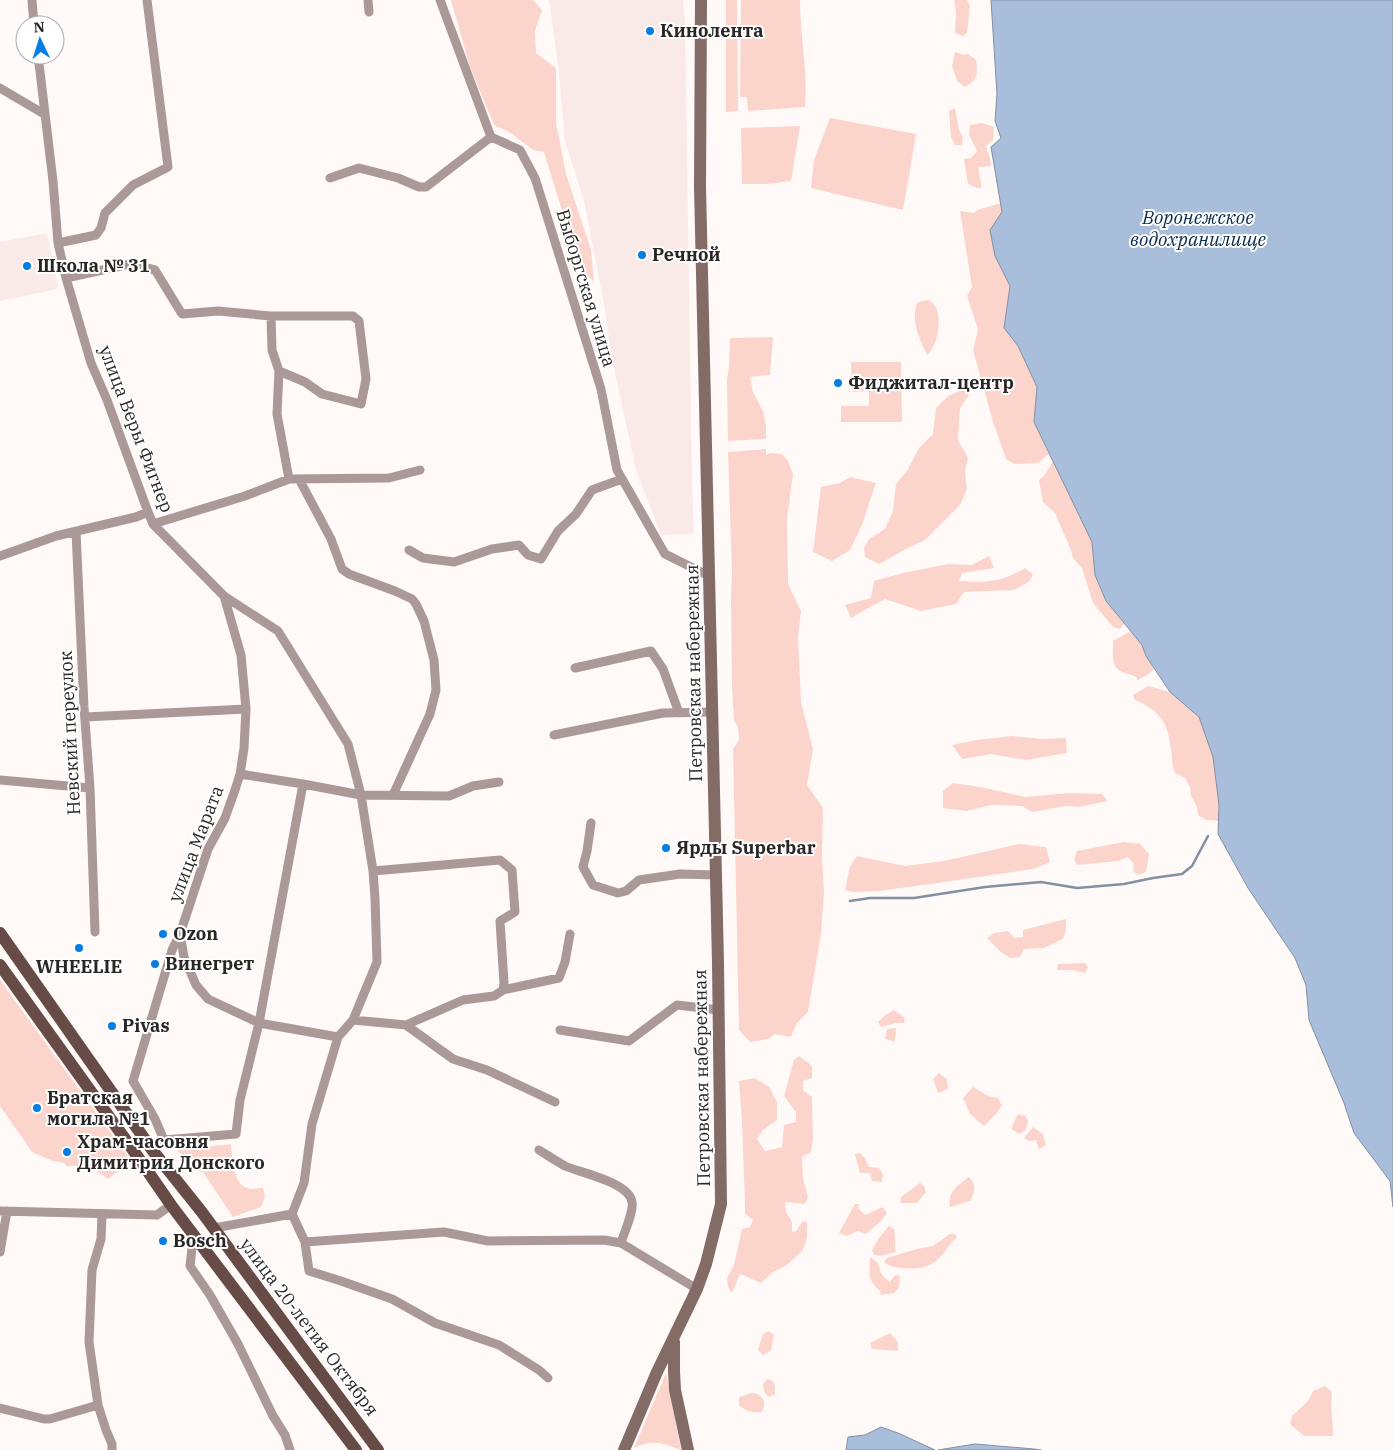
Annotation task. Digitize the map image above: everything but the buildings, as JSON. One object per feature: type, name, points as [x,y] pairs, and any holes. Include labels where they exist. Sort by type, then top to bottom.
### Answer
[{"type":"main road","name":"Петровская набережная","points":[[624,1450],[657,1372],[697,1289],[706,1264],[721,1204],[719,1010],[700,188],[701,0]]},
{"type":"main road","name":"улица 20-летия Октября","points":[[0,933],[153,1151],[214,1228],[378,1450]]},
{"type":"main road","name":"улица 20-летия Октября","points":[[0,964],[171,1205],[356,1450]]},
{"type":"main road","name":"Петровская набережная","points":[[674,1337],[675,1390],[688,1450]]},
{"type":"street","points":[[32,0],[33,15]]},
{"type":"street","points":[[58,243],[96,235],[101,228],[105,213],[133,186],[168,167],[147,0]]},
{"type":"street","points":[[368,0],[369,12]]},
{"type":"street","points":[[330,178],[359,168],[398,178],[418,187],[426,187],[491,137],[440,0]]},
{"type":"street","name":"улица Веры Фигнер","points":[[39,65],[53,181],[58,243],[66,278],[92,363],[148,512],[154,524],[224,596],[278,631],[348,744],[361,795],[375,898],[376,962],[353,1020],[338,1038],[312,1124],[304,1183],[292,1214]]},
{"type":"street","points":[[0,88],[44,114]]},
{"type":"street","name":"Выборгская улица","points":[[491,137],[520,150],[535,178],[601,389],[617,470],[665,554],[710,576]]},
{"type":"street","points":[[66,278],[130,264],[156,270],[182,314],[218,311],[271,316],[353,316],[358,321],[366,379],[361,404],[322,394],[305,382],[280,371]]},
{"type":"street","points":[[271,316],[272,350],[280,371],[277,414],[294,479],[314,508],[331,539],[342,569],[349,574],[412,598],[424,622],[434,660],[436,690],[430,714],[393,795]]},
{"type":"street","points":[[154,524],[294,479],[389,478],[420,470]]},
{"type":"street","points":[[409,550],[423,558],[454,562],[492,549],[519,545],[528,555],[541,559],[558,531],[576,514],[592,490],[622,479]]},
{"type":"street","points":[[0,556],[56,536],[136,517],[148,512]]},
{"type":"street","name":"Невский переулок","points":[[76,532],[90,788],[95,932]]},
{"type":"street","name":"улица Марата","points":[[164,1140],[155,1119],[133,1082],[172,950],[180,934],[208,849],[225,818],[240,774],[244,748],[246,709],[241,655],[224,596]]},
{"type":"street","points":[[575,668],[651,651],[663,669],[679,713]]},
{"type":"street","points":[[85,718],[246,709]]},
{"type":"street","points":[[554,735],[663,713],[712,712]]},
{"type":"street","points":[[240,774],[361,795],[449,796],[473,786],[499,782]]},
{"type":"street","points":[[0,780],[90,788]]},
{"type":"street","points":[[153,1151],[164,1140],[236,1134],[240,1100],[258,1022],[303,784]]},
{"type":"street","points":[[591,823],[584,867],[594,885],[618,893],[626,891],[639,880],[680,874],[716,875]]},
{"type":"street","points":[[372,871],[500,860],[512,870],[515,912],[500,921],[503,990]]},
{"type":"street","points":[[180,934],[184,957],[196,985],[208,999],[258,1022],[338,1038]]},
{"type":"street","points":[[353,1020],[406,1025],[463,1000],[494,996],[503,990],[559,978],[565,962],[570,934]]},
{"type":"street","points":[[560,1030],[629,1041],[677,1004],[719,1010]]},
{"type":"street","points":[[406,1025],[453,1059],[487,1070],[555,1102]]},
{"type":"street","points":[[538,1150],[566,1166],[605,1179],[626,1192],[632,1202],[630,1218],[621,1243]]},
{"type":"street","points":[[0,1252],[4,1211],[157,1215],[171,1205]]},
{"type":"street","points":[[214,1228],[292,1214],[305,1242],[308,1271],[342,1281],[392,1300],[435,1323],[499,1345],[539,1370],[548,1378]]},
{"type":"street","points":[[102,1215],[101,1239],[92,1270],[90,1349],[98,1405],[112,1444],[112,1450]]},
{"type":"street","points":[[305,1242],[444,1232],[488,1241],[604,1240],[621,1243],[697,1289]]},
{"type":"street","points":[[199,1242],[192,1248],[190,1266],[210,1295],[238,1344],[273,1416],[285,1435],[290,1450]]},
{"type":"street","points":[[0,1408],[50,1419],[98,1405]]},
{"type":"shaded area","points":[[451,0],[533,0],[542,10],[535,31],[536,53],[556,68],[556,123],[566,174],[591,250],[594,282],[579,266],[544,152],[533,150],[511,133],[494,125],[470,67]]},
{"type":"shaded area","name":"Речной","points":[[549,0],[683,0],[685,22],[694,534],[661,535],[636,470],[611,354],[605,309],[584,201],[565,141],[559,72]]},
{"type":"shaded area","points":[[726,0],[737,0],[738,111],[726,112]]},
{"type":"shaded area","points":[[741,0],[800,0],[806,94],[805,107],[748,111],[747,97],[740,97]]},
{"type":"shaded area","points":[[954,0],[967,0],[970,6],[967,33],[963,36],[955,33],[956,12]]},
{"type":"shaded area","points":[[955,52],[964,55],[968,54],[976,60],[975,79],[965,87],[957,81],[952,66]]},
{"type":"shaded area","points":[[955,108],[959,130],[963,137],[962,145],[955,145],[951,137],[949,111]]},
{"type":"shaded area","points":[[830,118],[916,134],[903,210],[811,188],[814,160]]},
{"type":"shaded area","points":[[982,123],[994,127],[993,140],[986,146],[991,166],[979,167],[981,188],[977,188],[968,184],[964,159],[971,158],[977,151],[969,135],[970,125]]},
{"type":"shaded area","points":[[800,126],[791,181],[767,184],[742,184],[741,128]]},
{"type":"shaded area","points":[[1001,203],[1002,212],[995,256],[1010,286],[1004,328],[1018,346],[1037,388],[1034,422],[1049,454],[1038,463],[1014,464],[1006,459],[993,422],[973,350],[978,329],[967,296],[972,287],[960,211],[974,213],[977,210]]},
{"type":"shaded area","name":"Школа № 31","points":[[47,233],[58,289],[0,301],[0,242]]},
{"type":"shaded area","points":[[930,300],[937,310],[938,327],[934,346],[927,355],[915,323],[915,310],[917,303]]},
{"type":"shaded area","points":[[773,337],[770,375],[750,377],[753,392],[763,411],[766,439],[728,441],[727,380],[730,338]]},
{"type":"shaded area","points":[[851,362],[901,362],[902,422],[841,422],[841,406],[869,406],[869,391],[852,392]]},
{"type":"shaded area","points":[[964,389],[969,395],[960,408],[958,440],[968,458],[965,471],[967,489],[960,505],[925,540],[879,564],[865,557],[864,548],[869,539],[885,529],[893,511],[896,484],[907,471],[919,448],[933,434],[936,408],[948,396]]},
{"type":"shaded area","points":[[766,449],[766,455],[770,453],[782,454],[788,461],[793,474],[787,519],[788,584],[801,611],[798,637],[801,702],[813,749],[807,785],[823,808],[822,856],[824,893],[821,934],[808,1012],[797,1023],[791,1037],[774,1034],[769,1039],[750,1042],[739,1030],[733,749],[739,740],[738,727],[734,720],[732,686],[732,571],[728,452]]},
{"type":"shaded area","points":[[1053,461],[1092,542],[1095,575],[1106,601],[1124,624],[1120,629],[1113,627],[1093,603],[1082,568],[1073,558],[1055,513],[1043,502],[1039,480],[1044,476]]},
{"type":"shaded area","points":[[850,477],[876,483],[862,525],[850,550],[832,561],[813,552],[821,487],[840,483]]},
{"type":"shaded area","points":[[989,556],[994,568],[962,573],[959,581],[977,582],[1001,579],[1025,568],[1033,574],[1030,581],[1014,590],[964,592],[956,604],[921,611],[885,599],[851,618],[845,605],[871,598],[874,581],[948,564],[972,565]]},
{"type":"shaded area","points":[[1131,631],[1142,645],[1146,656],[1154,668],[1149,674],[1138,680],[1135,676],[1117,668],[1113,661],[1113,641]]},
{"type":"shaded area","points":[[1148,686],[1170,692],[1199,717],[1213,757],[1219,805],[1218,821],[1206,820],[1198,815],[1197,807],[1191,796],[1190,787],[1185,778],[1175,773],[1168,732],[1162,719],[1144,704],[1135,700],[1133,695]]},
{"type":"shaded area","points":[[1012,736],[1041,739],[1066,738],[1067,753],[1026,760],[991,754],[962,759],[952,745],[977,740]]},
{"type":"shaded area","points":[[953,783],[1026,797],[1069,793],[1102,794],[1108,801],[1078,807],[1066,806],[1032,812],[1022,806],[991,805],[967,811],[943,808],[943,791]]},
{"type":"shaded area","points":[[1124,842],[1140,844],[1149,854],[1146,872],[1138,875],[1133,871],[1134,864],[1128,857],[1118,861],[1077,865],[1074,859],[1077,851]]},
{"type":"shaded area","points":[[1019,844],[1046,847],[1050,862],[1033,869],[879,891],[853,892],[845,890],[850,866],[857,856],[905,866],[944,861]]},
{"type":"shaded area","points":[[1066,919],[1066,930],[1063,939],[1044,948],[1024,949],[1020,957],[1010,958],[987,938],[994,933],[1008,931],[1014,938],[1023,937],[1023,930]]},
{"type":"shaded area","points":[[1085,963],[1088,967],[1085,973],[1072,970],[1057,970],[1058,964]]},
{"type":"shaded area","points":[[0,980],[131,1161],[108,1179],[89,1166],[67,1166],[64,1163],[53,1161],[32,1152],[0,1106]]},
{"type":"shaded area","points":[[894,1010],[905,1018],[904,1023],[881,1027],[878,1022]]},
{"type":"shaded area","points":[[896,1028],[895,1042],[885,1039],[887,1029]]},
{"type":"shaded area","points":[[799,1056],[812,1066],[812,1078],[803,1081],[803,1090],[812,1097],[813,1140],[811,1152],[802,1157],[803,1178],[808,1197],[805,1204],[785,1202],[786,1212],[792,1222],[792,1232],[796,1231],[803,1221],[807,1222],[807,1237],[803,1250],[787,1265],[773,1272],[761,1283],[740,1274],[732,1293],[728,1287],[727,1278],[734,1265],[742,1229],[750,1227],[753,1220],[745,1214],[739,1081],[755,1078],[769,1087],[777,1102],[777,1120],[763,1130],[757,1139],[765,1151],[782,1147],[784,1125],[796,1122],[796,1112],[784,1096],[794,1060]]},
{"type":"shaded area","points":[[939,1073],[947,1079],[948,1089],[938,1093],[933,1079]]},
{"type":"shaded area","points":[[973,1087],[988,1096],[998,1098],[1002,1105],[984,1126],[970,1114],[963,1098]]},
{"type":"shaded area","points":[[1018,1114],[1025,1116],[1028,1120],[1026,1130],[1020,1134],[1011,1129]]},
{"type":"shaded area","points":[[1033,1127],[1043,1134],[1046,1145],[1039,1149],[1036,1140],[1029,1141],[1024,1138]]},
{"type":"shaded area","points":[[231,1144],[234,1169],[239,1181],[249,1189],[263,1188],[265,1197],[261,1207],[233,1217],[203,1172],[193,1170],[177,1150]]},
{"type":"shaded area","points":[[860,1153],[865,1158],[869,1167],[879,1168],[883,1175],[882,1182],[872,1181],[870,1173],[860,1173],[855,1154]]},
{"type":"shaded area","points":[[969,1177],[974,1189],[970,1201],[950,1207],[952,1193],[957,1186]]},
{"type":"shaded area","points":[[920,1183],[924,1186],[926,1192],[917,1203],[900,1203],[901,1197]]},
{"type":"shaded area","points":[[855,1204],[859,1204],[858,1208],[865,1215],[883,1207],[887,1213],[866,1234],[858,1231],[847,1236],[839,1233]]},
{"type":"shaded area","points":[[889,1226],[894,1229],[896,1252],[880,1256],[874,1255],[872,1250]]},
{"type":"shaded area","points":[[950,1234],[955,1234],[957,1238],[932,1264],[922,1268],[902,1268],[890,1266],[884,1262],[887,1258],[933,1246]]},
{"type":"shaded area","points":[[870,1257],[878,1264],[883,1276],[890,1282],[895,1275],[900,1276],[899,1288],[894,1293],[881,1295],[880,1291],[873,1284],[870,1273]]},
{"type":"shaded area","points":[[769,1331],[774,1335],[771,1351],[763,1355],[758,1350],[763,1334]]},
{"type":"shaded area","points":[[890,1333],[898,1342],[898,1351],[872,1349],[870,1343]]},
{"type":"shaded area","points":[[666,1373],[681,1450],[658,1443],[640,1445],[634,1448]]},
{"type":"shaded area","points":[[767,1379],[773,1381],[775,1387],[775,1394],[769,1397],[764,1392],[763,1384]]},
{"type":"shaded area","points":[[1325,1386],[1332,1392],[1333,1436],[1304,1436],[1290,1424],[1292,1416],[1308,1401],[1313,1391]]},
{"type":"shaded area","points":[[752,1393],[759,1395],[763,1399],[762,1412],[750,1412],[739,1405],[739,1397]]},
{"type":"water","name":"Воронежское водохранилище","points":[[991,0],[1393,0],[1393,1207],[1390,1181],[1354,1133],[1344,1103],[1309,1020],[1306,985],[1295,958],[1248,888],[1218,834],[1219,805],[1213,757],[1199,717],[1170,692],[1146,656],[1142,645],[1106,601],[1095,575],[1092,542],[1034,422],[1037,387],[1018,346],[1004,328],[1010,286],[995,256],[990,230],[1002,212],[991,147],[1001,138],[995,121],[997,94]]},
{"type":"water","points":[[881,1427],[935,1450],[846,1450],[848,1437],[865,1435]]},
{"type":"water","points":[[975,1444],[1034,1449],[1041,1450],[938,1450]]},
{"type":"waterway","points":[[850,901],[870,898],[914,898],[985,887],[1041,882],[1077,888],[1124,884],[1182,874],[1192,866],[1208,836]]},
{"type":"place","name":"Кинолента","points":[[650,31]]},
{"type":"place","name":"Речной","points":[[642,255]]},
{"type":"place","name":"Школа № 31","points":[[27,266]]},
{"type":"place","name":"Фиджитал-центр","points":[[838,383]]},
{"type":"place","name":"Ярды Superbar","points":[[666,848]]},
{"type":"place","name":"Ozon","points":[[163,934]]},
{"type":"place","name":"WHEELIE","points":[[79,948]]},
{"type":"place","name":"Винегрет","points":[[155,964]]},
{"type":"place","name":"Pivas","points":[[112,1026]]},
{"type":"place","name":"Братская могила №1","points":[[37,1108]]},
{"type":"place","name":"Храм-часовня Димитрия Донского","points":[[67,1152]]},
{"type":"place","name":"Bosch","points":[[163,1241]]}]
